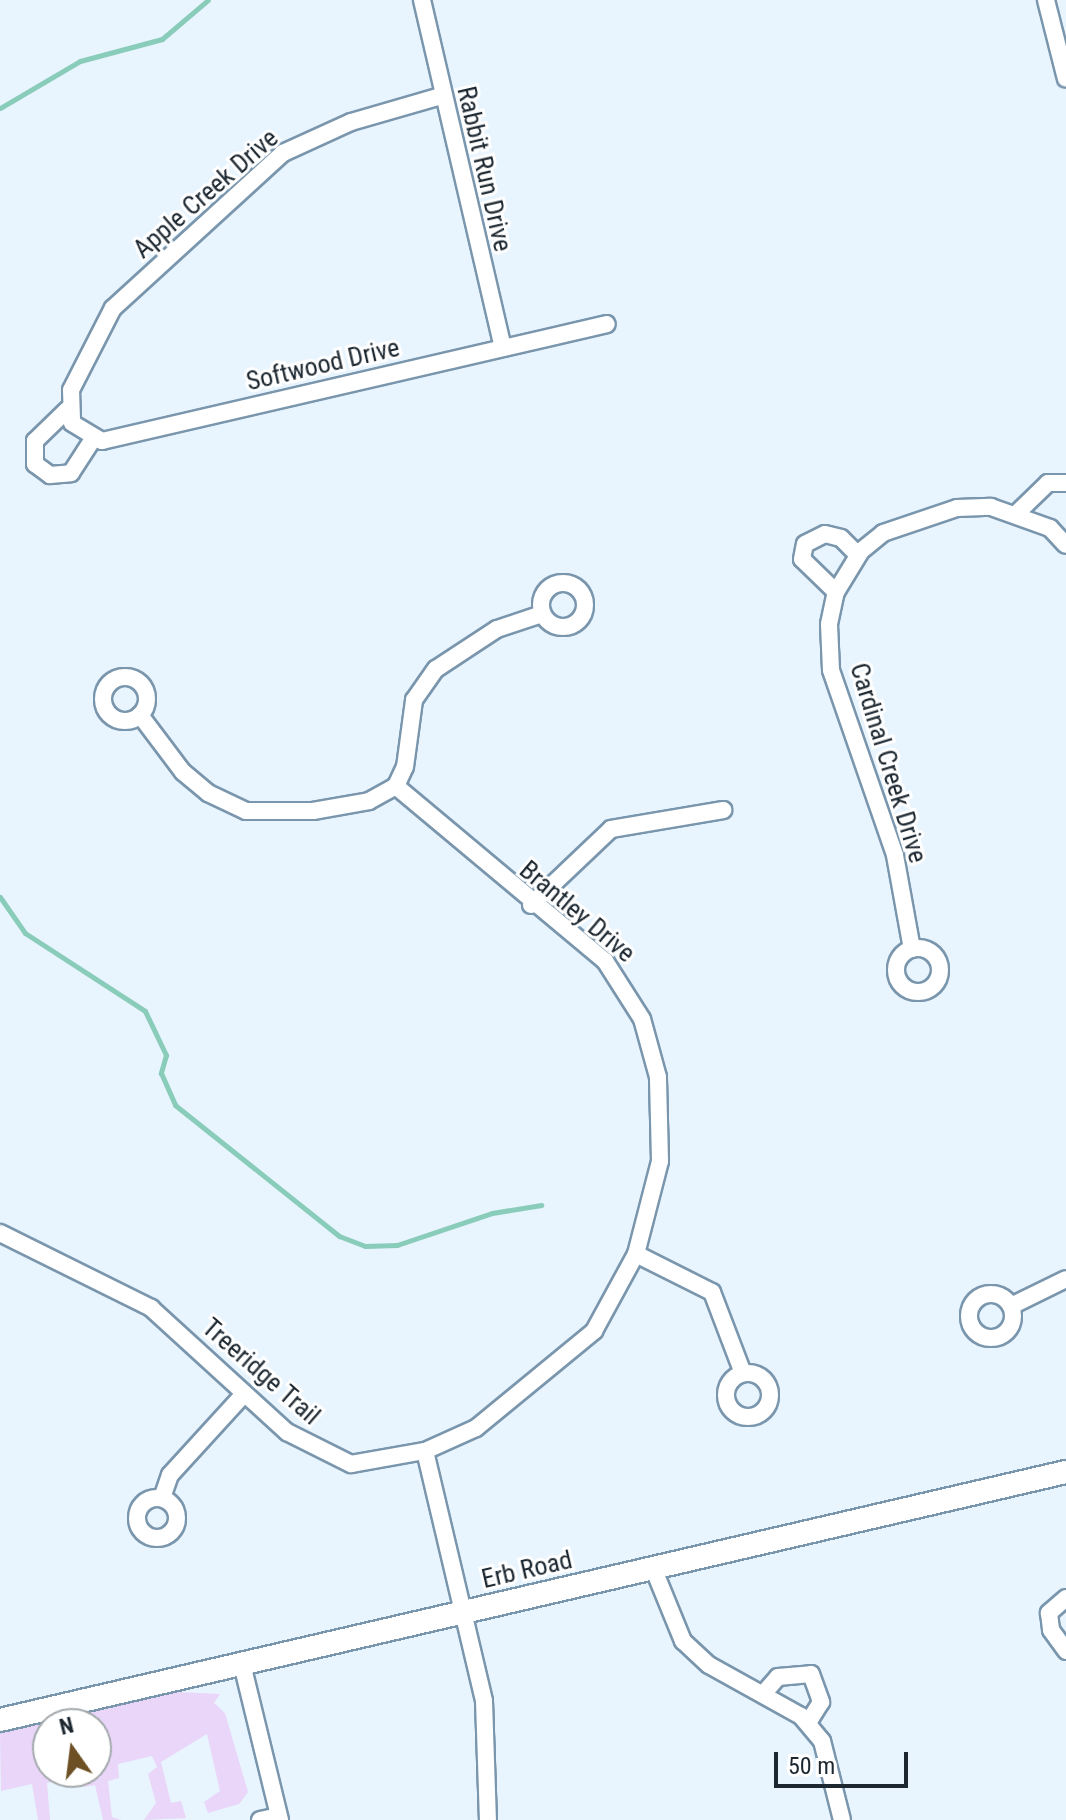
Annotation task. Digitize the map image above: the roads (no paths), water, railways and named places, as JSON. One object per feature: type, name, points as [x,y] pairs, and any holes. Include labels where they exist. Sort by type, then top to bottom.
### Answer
[{"type":"street","name":"Rabbit Run Drive","points":[[422,0],[441,96],[503,348]]},
{"type":"street","points":[[1046,0],[1066,79]]},
{"type":"street","name":"Apple Creek Drive","points":[[93,439],[71,473],[50,475],[35,464],[35,441],[68,407],[113,308],[283,153],[351,122],[441,96]]},
{"type":"street","name":"Softwood Drive","points":[[93,439],[607,324]]},
{"type":"street","points":[[68,407],[72,423],[93,439]]},
{"type":"street","points":[[1015,515],[1040,488],[1066,483]]},
{"type":"street","name":"Cardinal Creek Drive","points":[[912,949],[895,855],[831,670],[829,624],[836,592],[858,555],[883,533],[917,518],[968,508],[1015,515],[1050,528],[1066,544]]},
{"type":"street","points":[[836,592],[802,559],[805,544],[825,534],[841,538],[858,555]]},
{"type":"street","points":[[140,715],[191,779],[246,811],[313,811],[369,801],[396,786],[405,767],[414,700],[436,669],[497,629],[542,614]]},
{"type":"street","name":"Brantley Drive","points":[[396,786],[531,905],[605,961],[642,1019],[662,1117],[660,1161],[636,1254],[622,1288],[581,1346],[476,1428],[425,1451]]},
{"type":"street","points":[[531,905],[611,829],[723,810]]},
{"type":"street","name":"Treeridge Trail","points":[[0,1233],[151,1308],[287,1432],[351,1464],[425,1451]]},
{"type":"street","points":[[636,1254],[712,1292],[743,1373]]},
{"type":"street","points":[[1011,1306],[1066,1279]]},
{"type":"street","points":[[162,1498],[170,1475],[243,1395]]},
{"type":"street","points":[[425,1451],[484,1701],[488,1820]]},
{"type":"street","name":"Erb Road","points":[[0,1720],[1066,1472]]},
{"type":"street","points":[[654,1570],[683,1641],[709,1665],[764,1693],[808,1723],[822,1741],[842,1820]]},
{"type":"street","points":[[1066,1598],[1049,1613],[1051,1630],[1066,1651]]},
{"type":"street","points":[[242,1664],[279,1818],[260,1820]]},
{"type":"street","points":[[764,1693],[778,1677],[811,1674],[821,1702],[808,1723]]},
{"type":"waterway","points":[[0,108],[80,61],[162,39],[208,0]]},
{"type":"waterway","points":[[0,897],[25,933],[145,1011],[166,1055],[161,1073],[175,1105],[339,1236],[365,1246],[397,1245],[492,1213],[541,1205]]}]
